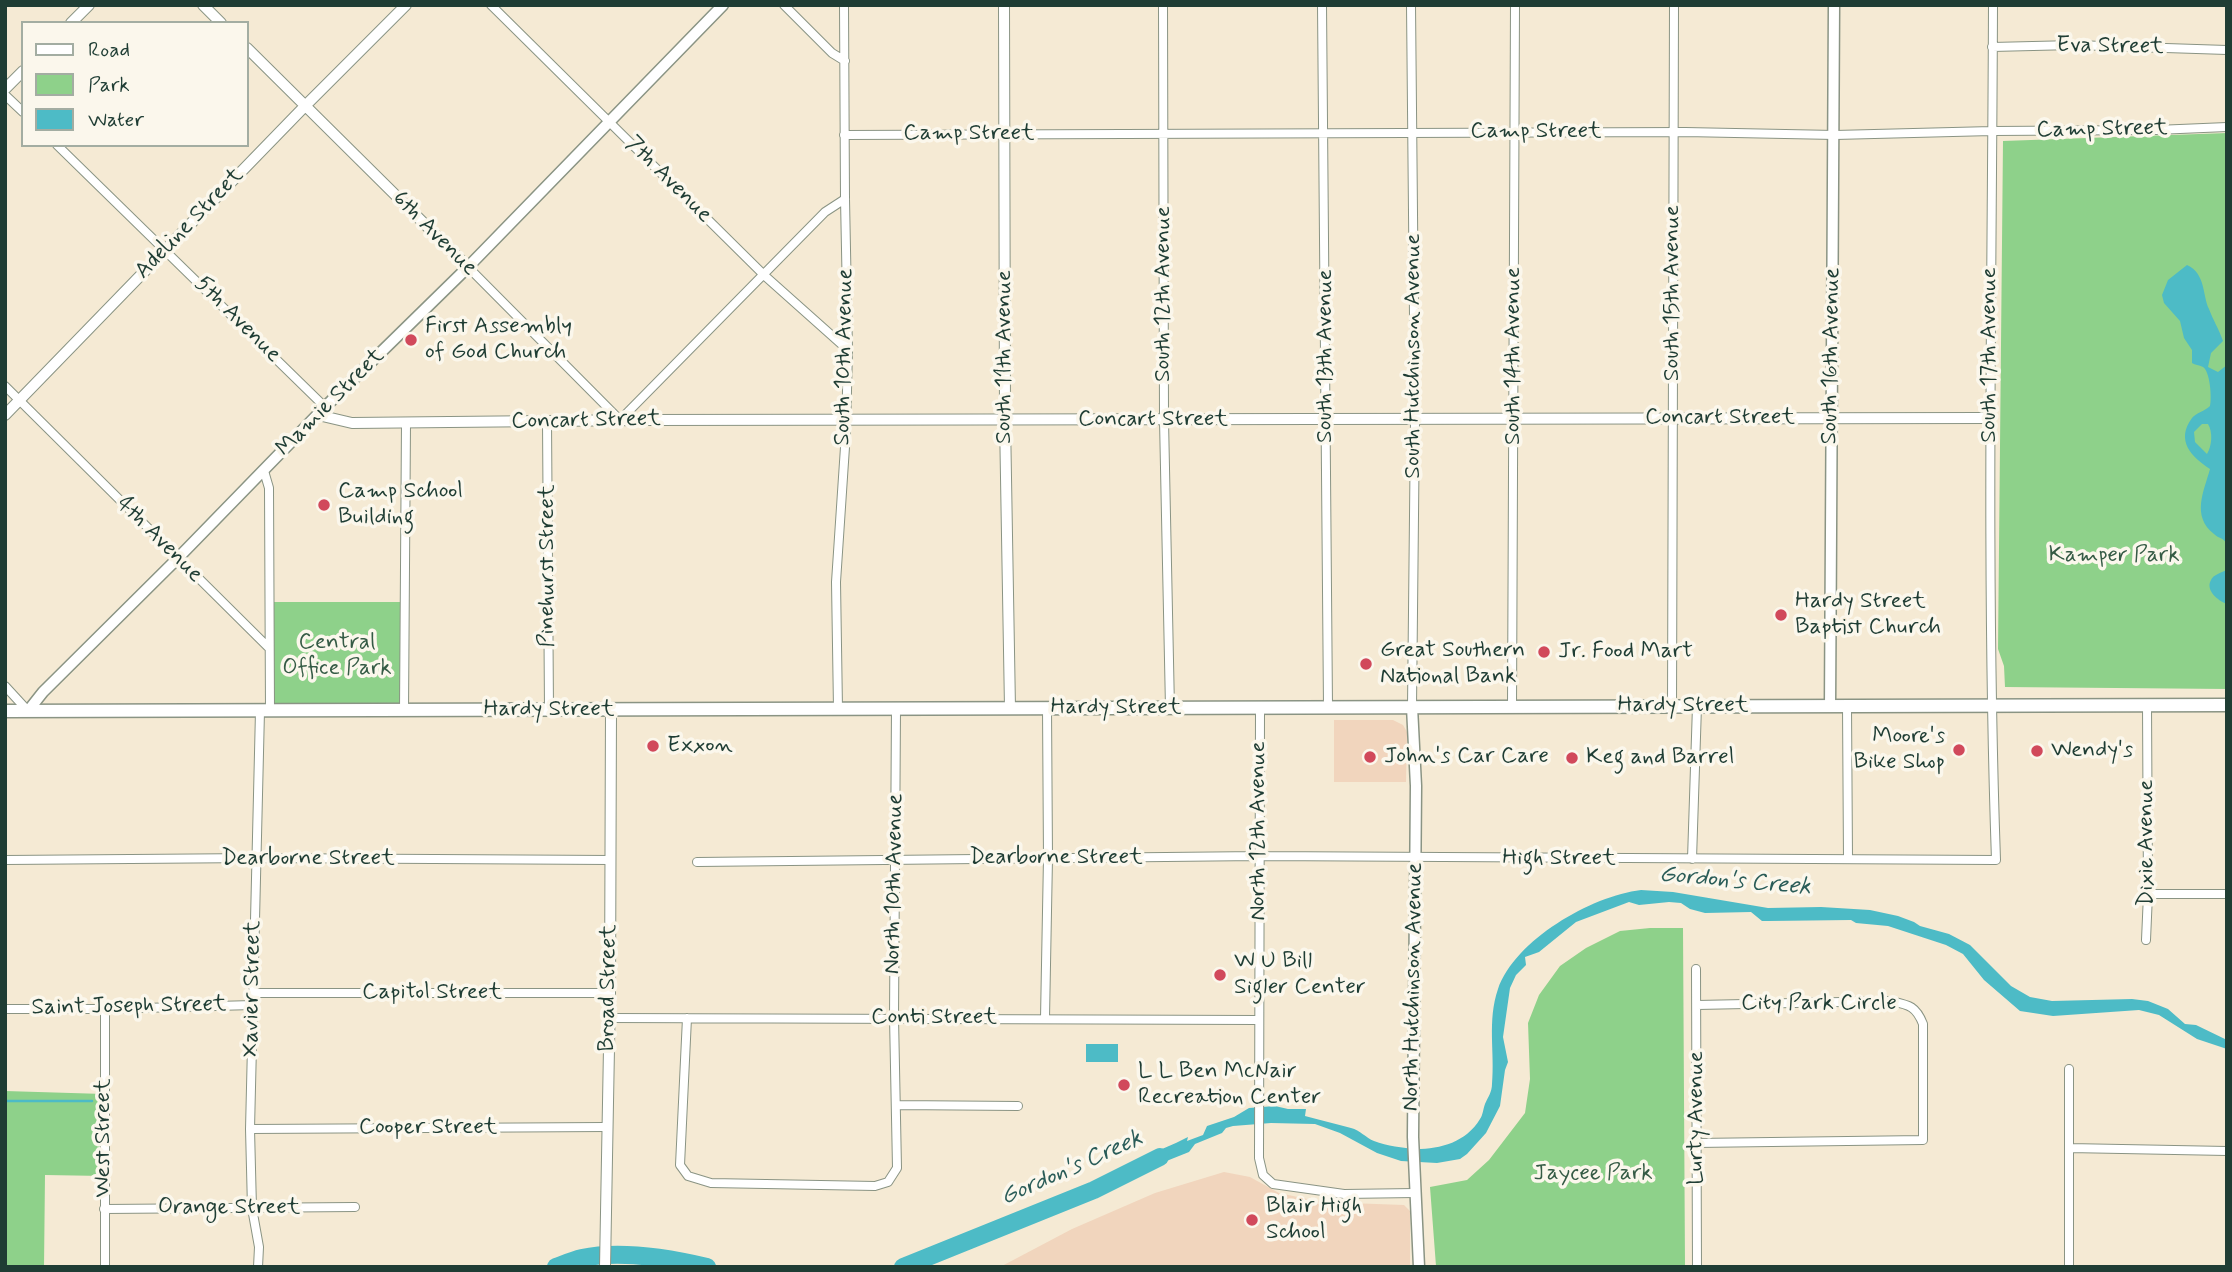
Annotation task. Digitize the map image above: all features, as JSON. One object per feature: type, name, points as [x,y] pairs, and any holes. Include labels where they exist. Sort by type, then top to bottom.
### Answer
[{"type":"main road","name":"Mamie Street","points":[[27,711],[321,411],[468,267],[723,5]]},
{"type":"main road","name":"South 16th Avenue","points":[[1830,706],[1834,5]]},
{"type":"main road","name":"Hardy Street","points":[[5,711],[2227,705]]},
{"type":"main road","name":"North Hutchinson Avenue","points":[[1412,707],[1416,858],[1413,1137],[1419,1267]]},
{"type":"street","points":[[73,21],[89,5]]},
{"type":"street","points":[[203,5],[218,21]]},
{"type":"street","name":"Adeline Street","points":[[5,415],[406,5]]},
{"type":"street","name":"7th Avenue","points":[[491,5],[765,276],[848,350]]},
{"type":"street","points":[[784,5],[832,53],[845,61]]},
{"type":"street","name":"South 10th Avenue","points":[[838,709],[836,582],[848,350],[844,5]]},
{"type":"street","name":"South 11th Avenue","points":[[1004,5],[1005,420],[1010,708]]},
{"type":"street","name":"South 12th Avenue","points":[[1163,5],[1164,420],[1170,708]]},
{"type":"street","name":"South 13th Avenue","points":[[1322,5],[1328,707]]},
{"type":"street","name":"South Hutchinson Avenue","points":[[1411,5],[1415,419],[1412,707]]},
{"type":"street","name":"South 14th Avenue","points":[[1512,707],[1515,5]]},
{"type":"street","name":"South 15th Avenue","points":[[1672,706],[1674,5]]},
{"type":"street","name":"South 17th Avenue","points":[[1993,5],[1989,418],[1991,705],[1996,860]]},
{"type":"street","name":"Eva Street","points":[[1993,47],[2074,45],[2227,50]]},
{"type":"street","name":"6th Avenue","points":[[248,49],[620,420]]},
{"type":"street","points":[[5,89],[21,73]]},
{"type":"street","points":[[5,95],[21,110]]},
{"type":"street","name":"Camp Street","points":[[844,135],[1413,132],[1835,135],[2227,127]]},
{"type":"street","name":"5th Avenue","points":[[59,147],[165,249],[321,411]]},
{"type":"street","points":[[620,420],[765,276],[825,212],[845,199]]},
{"type":"street","name":"4th Avenue","points":[[5,386],[269,648]]},
{"type":"street","name":"Concart Street","points":[[321,411],[352,423],[620,420],[1989,418]]},
{"type":"street","name":"Pinehurst Street","points":[[547,421],[548,710]]},
{"type":"street","points":[[404,710],[406,422]]},
{"type":"street","points":[[264,471],[269,488],[269,648],[265,711]]},
{"type":"street","points":[[5,686],[27,711]]},
{"type":"street","name":"Dixie Avenue","points":[[2146,940],[2147,705]]},
{"type":"street","points":[[1692,859],[1696,706]]},
{"type":"street","points":[[1847,706],[1848,859]]},
{"type":"street","points":[[1045,1018],[1047,708]]},
{"type":"street","name":"North 12th Avenue","points":[[1260,708],[1259,1158],[1263,1175],[1273,1184],[1344,1194],[1415,1193]]},
{"type":"street","name":"North 10th Avenue","points":[[687,1018],[680,1165],[688,1176],[711,1183],[875,1186],[888,1182],[897,1168],[894,1017],[896,709]]},
{"type":"street","name":"Broad Street","points":[[605,1267],[611,710]]},
{"type":"street","name":"Xavier Street","points":[[258,1267],[259,1247],[252,1208],[250,1129],[256,858],[265,711]]},
{"type":"street","name":"Dearborne Street","points":[[697,862],[897,858],[1416,858]]},
{"type":"street","name":"High Street","points":[[1416,858],[1996,860]]},
{"type":"street","name":"Dearborne Street","points":[[5,860],[611,860]]},
{"type":"street","points":[[2148,894],[2227,894]]},
{"type":"street","name":"Lurty Avenue","points":[[1696,969],[1698,1267]]},
{"type":"street","name":"Capitol Street","points":[[253,993],[610,993]]},
{"type":"street","name":"City Park Circle","points":[[1696,1143],[1923,1140],[1923,1024],[1919,1013],[1909,1005],[1891,1001],[1697,1005]]},
{"type":"street","name":"Saint Joseph Street","points":[[5,1009],[253,1005]]},
{"type":"street","name":"West Street","points":[[105,1009],[105,1267]]},
{"type":"street","name":"Conti Street","points":[[609,1018],[1259,1020]]},
{"type":"street","points":[[2069,1069],[2069,1267]]},
{"type":"street","points":[[896,1105],[1018,1106]]},
{"type":"street","name":"Cooper Street","points":[[250,1129],[606,1127]]},
{"type":"street","points":[[2069,1148],[2227,1151]]},
{"type":"street","name":"Orange Street","points":[[104,1209],[355,1207]]},
{"type":"shaded area","name":"John's Car Care","points":[[1334,720],[1393,720],[1403,725],[1407,732],[1406,782],[1334,782]]},
{"type":"shaded area","name":"Blair High School","points":[[1224,1172],[1250,1177],[1279,1193],[1321,1202],[1404,1205],[1410,1211],[1410,1267],[1000,1267],[1072,1229],[1155,1193]]},
{"type":"green space","name":"Kamper Park","points":[[2227,133],[2227,689],[2005,687],[2004,666],[1998,649],[2003,141]]},
{"type":"green space","name":"Central Office Park","points":[[269,602],[404,602],[404,710],[270,711]]},
{"type":"green space","name":"Jaycee Park","points":[[1683,928],[1685,1266],[1436,1266],[1430,1187],[1467,1180],[1489,1160],[1525,1113],[1530,1079],[1528,1023],[1539,995],[1560,966],[1586,948],[1620,931]]},
{"type":"green space","points":[[5,1091],[104,1094],[104,1176],[45,1175],[44,1267],[5,1267]]},
{"type":"water","points":[[2187,265],[2193,269],[2200,279],[2223,341],[2211,353],[2208,367],[2218,372],[2227,365],[2227,544],[2207,527],[2203,519],[2201,503],[2210,469],[2192,454],[2185,441],[2187,426],[2192,418],[2210,406],[2211,391],[2205,369],[2192,363],[2192,350],[2184,338],[2180,321],[2164,303],[2162,295],[2168,280]],"holes":[[[2202,424],[2208,424],[2211,439],[2207,454],[2195,442],[2194,432]]]},
{"type":"water","points":[[2227,570],[2227,604],[2213,595],[2210,584],[2214,577]]},
{"type":"water","points":[[1641,890],[1673,892],[1768,908],[1870,910],[1898,916],[1920,926],[1949,934],[1970,945],[2011,986],[2030,997],[2052,1001],[2148,1001],[2168,1009],[2185,1024],[2196,1025],[2227,1040],[2227,1049],[2197,1039],[2159,1015],[2139,1010],[2053,1016],[2020,1011],[1984,980],[1963,954],[1946,945],[1888,926],[1856,923],[1851,920],[1762,921],[1751,912],[1705,913],[1681,903],[1639,905],[1629,902],[1576,922],[1539,952],[1525,957],[1526,965],[1516,975],[1510,988],[1503,1037],[1508,1062],[1500,1106],[1486,1133],[1460,1159],[1437,1163],[1401,1161],[1377,1153],[1340,1133],[1315,1124],[1271,1123],[1226,1128],[1222,1133],[1195,1144],[1189,1152],[1149,1168],[1139,1168],[1140,1159],[1188,1137],[1187,1141],[1203,1135],[1207,1126],[1234,1117],[1249,1108],[1275,1106],[1306,1109],[1305,1116],[1354,1129],[1374,1141],[1400,1147],[1435,1148],[1460,1139],[1482,1116],[1491,1090],[1493,1013],[1498,989],[1507,971],[1520,954],[1557,923],[1600,901]]},
{"type":"water","points":[[1086,1044],[1118,1044],[1118,1062],[1086,1062]]},
{"type":"waterway","points":[[5,1101],[92,1101]]},
{"type":"waterway","name":"Gordon's Creek","points":[[903,1267],[1094,1190],[1160,1157]]},
{"type":"waterway","name":"Gordon's Creek","points":[[556,1267],[582,1258],[613,1255],[661,1258],[707,1267]]},
{"type":"waterway","points":[[923,1259],[931,1267]]},
{"type":"place","name":"First Assembly of God Church","points":[[411,340]]},
{"type":"place","name":"Camp School Building","points":[[324,505]]},
{"type":"place","name":"Hardy Street Baptist Church","points":[[1781,615]]},
{"type":"place","name":"Jr. Food Mart","points":[[1544,652]]},
{"type":"place","name":"Great Southern National Bank","points":[[1366,664]]},
{"type":"place","name":"Exxon","points":[[653,746]]},
{"type":"place","name":"Moore's Bike Shop","points":[[1959,750]]},
{"type":"place","name":"Wendy's","points":[[2037,751]]},
{"type":"place","name":"John's Car Care","points":[[1370,757]]},
{"type":"place","name":"Keg and Barrel","points":[[1572,758]]},
{"type":"place","name":"W U Bill Sigler Center","points":[[1220,975]]},
{"type":"place","name":"L L Ben McNair Recreation Center","points":[[1124,1085]]},
{"type":"place","name":"Blair High School","points":[[1252,1220]]}]
